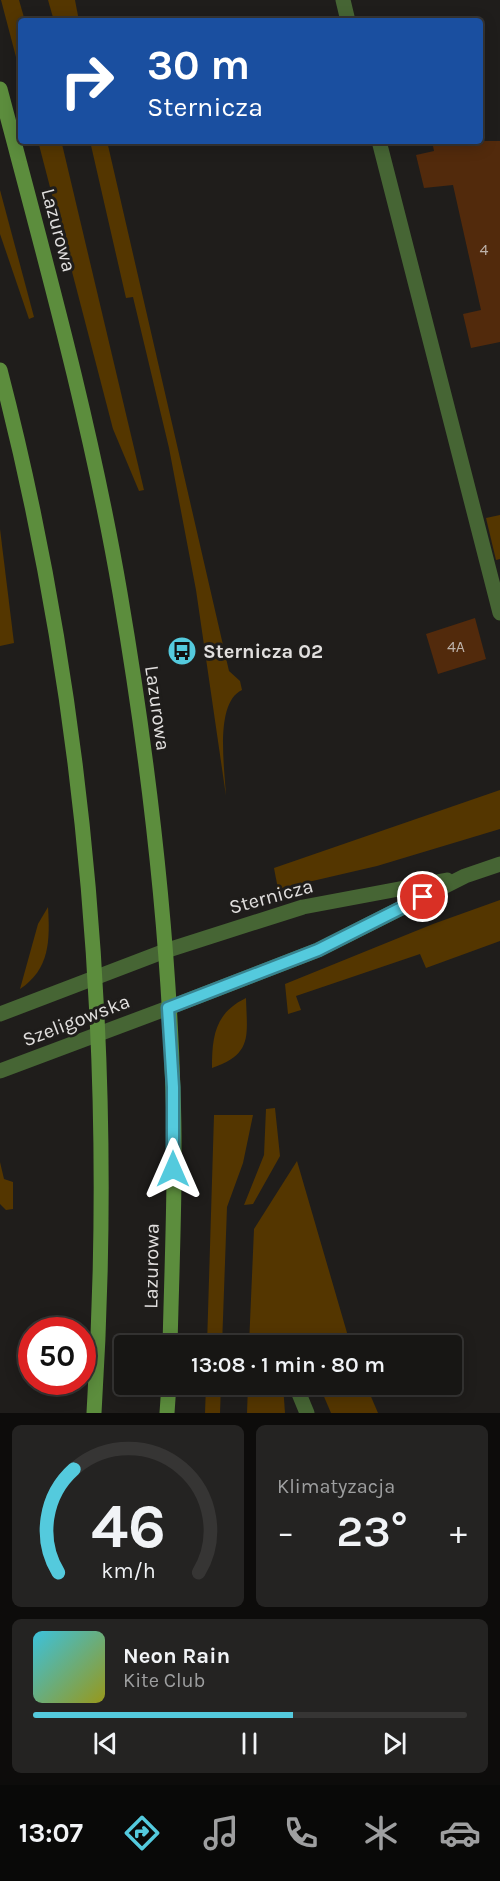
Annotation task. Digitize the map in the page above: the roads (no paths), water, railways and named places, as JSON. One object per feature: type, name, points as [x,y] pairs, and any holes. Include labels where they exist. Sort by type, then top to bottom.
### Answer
[{"type":"main road","name":"Lazurowa","points":[[0,89],[70,362],[110,542],[142,741],[165,951],[173,1112],[170,1335]]},
{"type":"main road","points":[[0,370],[24,470],[58,653],[81,832],[98,1034],[101,1224],[94,1413]]},
{"type":"main road","points":[[167,1413],[168,1395]]},
{"type":"street","points":[[343,0],[347,18]]},
{"type":"street","points":[[380,144],[498,608]]},
{"type":"street","name":"Sternicza","points":[[168,1008],[318,950],[465,876],[500,864]]},
{"type":"street","name":"Sternicza","points":[[94,978],[165,951],[303,907],[465,876]]},
{"type":"street","name":"Szeligowska","points":[[0,1014],[94,978]]},
{"type":"street","name":"Szeligowska","points":[[0,1071],[168,1008]]},
{"type":"street","points":[[300,1395],[307,1413]]},
{"type":"place","name":"Sternicza 02","points":[[182,651]]}]
